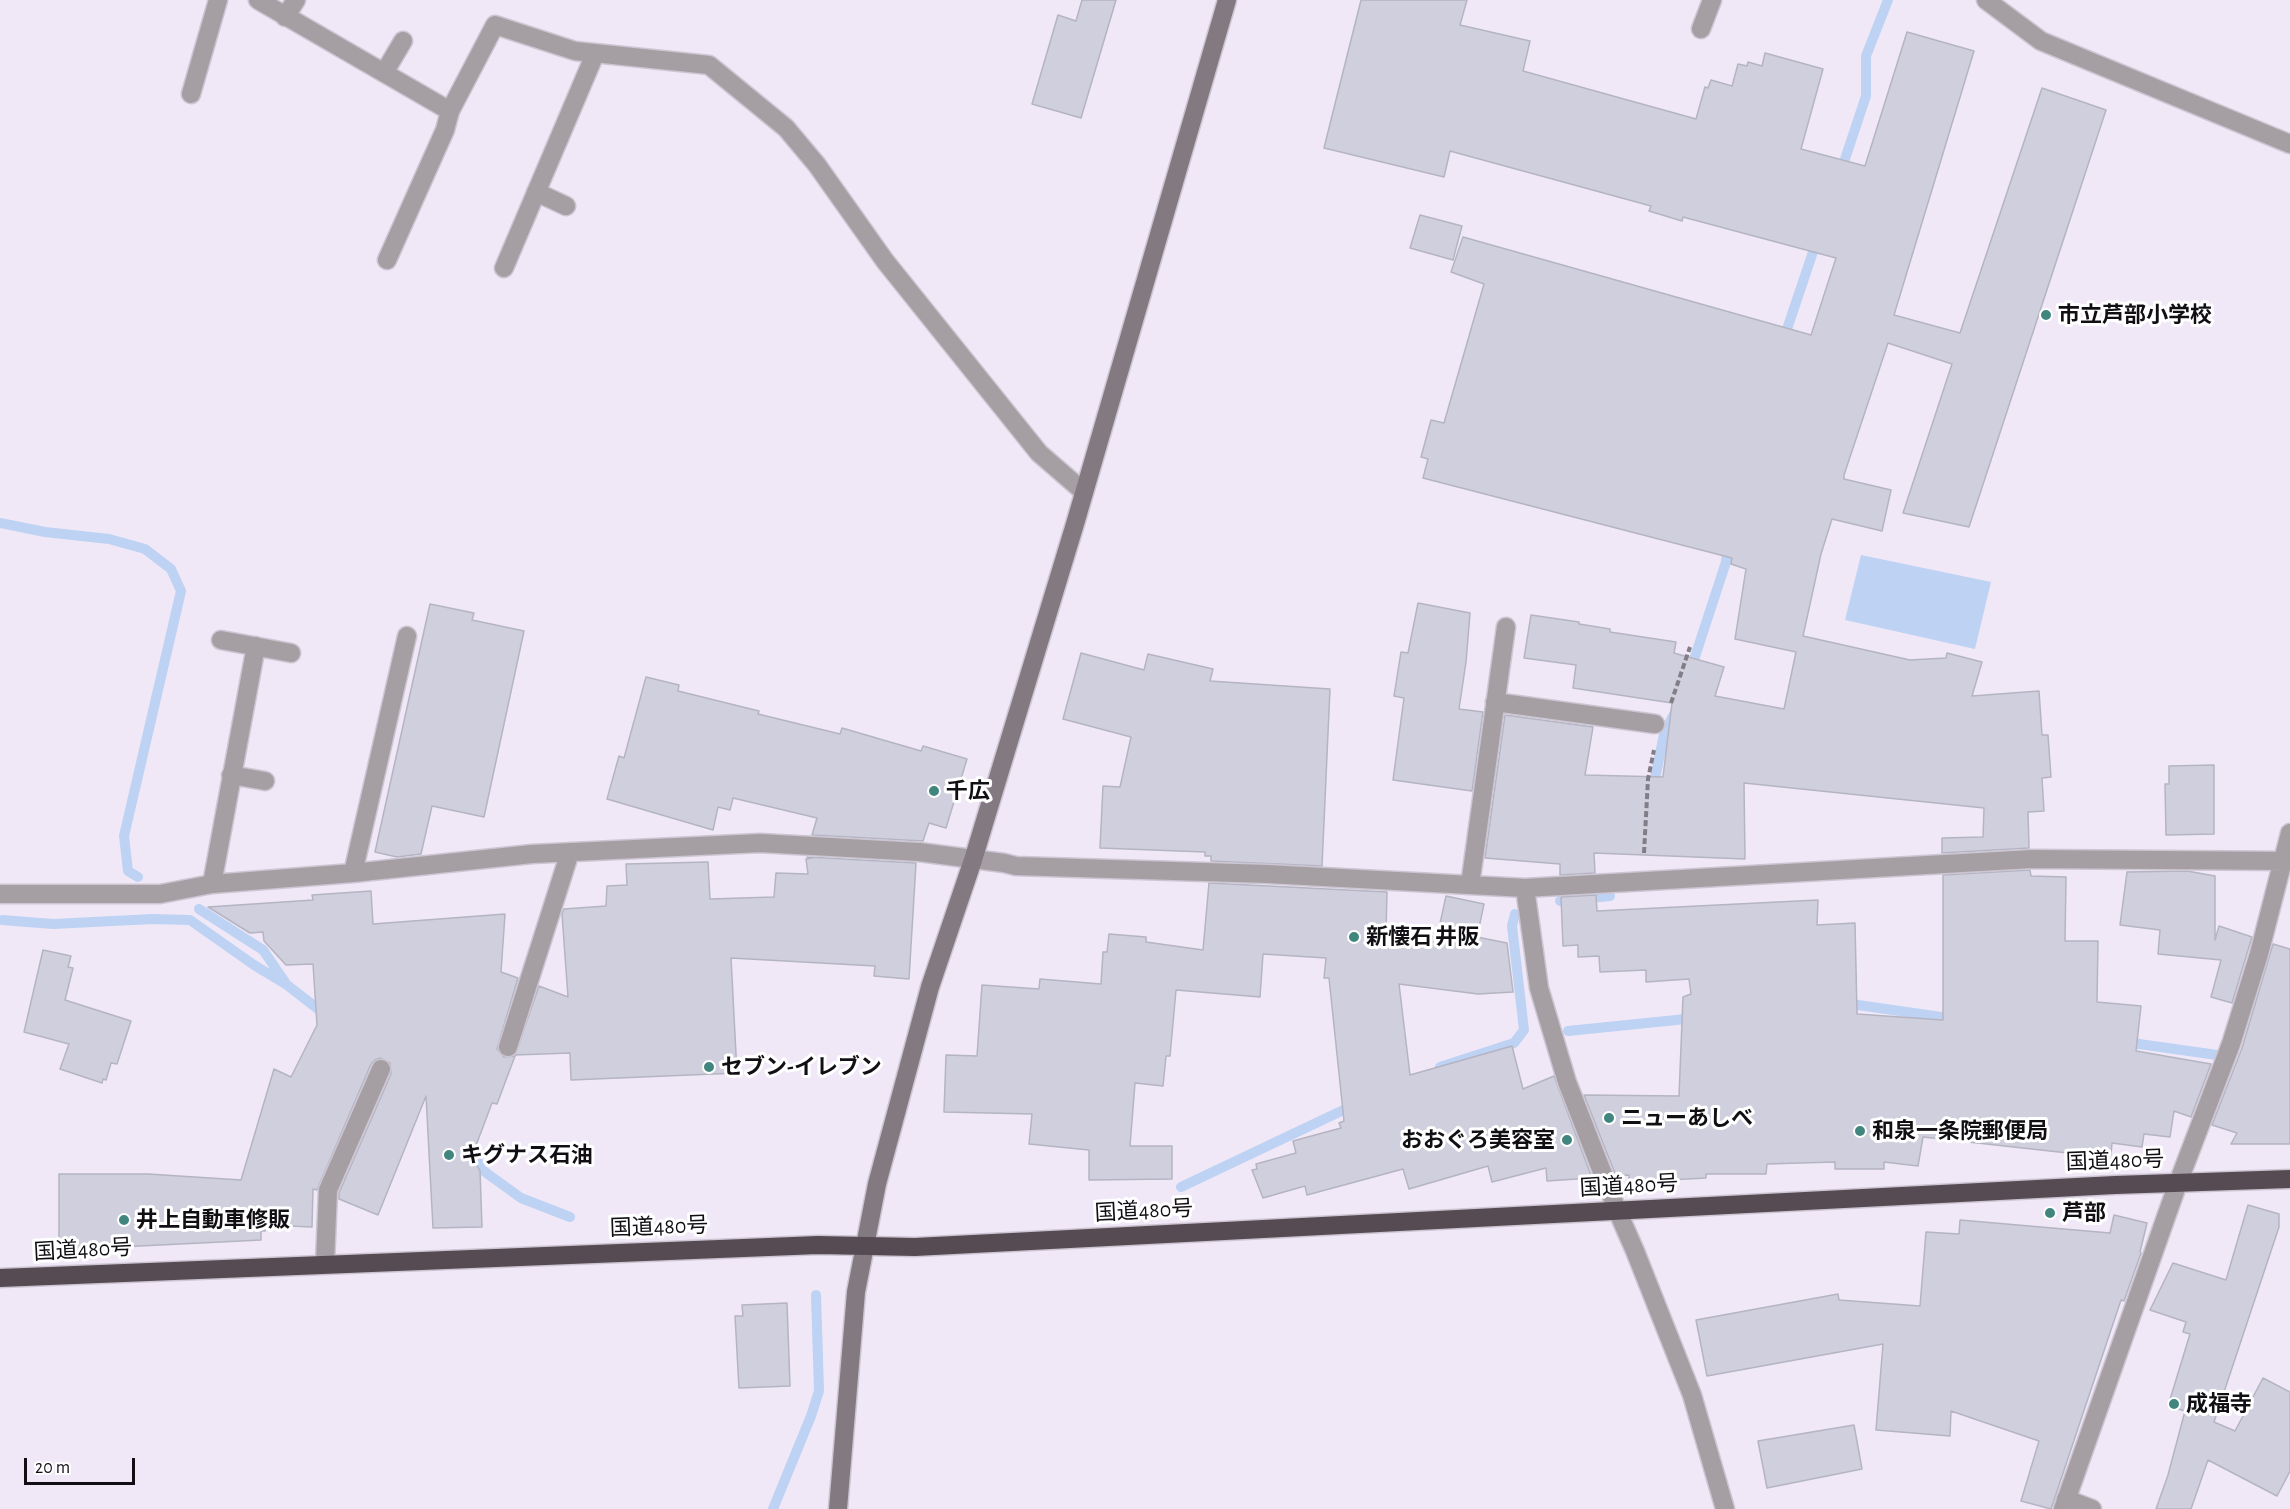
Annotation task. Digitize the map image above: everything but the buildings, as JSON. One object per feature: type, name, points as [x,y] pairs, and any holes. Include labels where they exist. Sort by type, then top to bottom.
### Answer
[{"type":"highway","name":"国道480号","points":[[0,1278],[325,1263],[818,1245],[915,1247],[1617,1210],[2290,1179]]},
{"type":"street","points":[[191,94],[218,0]]},
{"type":"street","points":[[258,0],[450,111]]},
{"type":"street","points":[[285,17],[296,0]]},
{"type":"street","points":[[838,1509],[856,1292],[867,1246],[877,1184],[930,987],[973,860],[1084,492],[1227,0]]},
{"type":"street","points":[[1701,29],[1712,0]]},
{"type":"street","points":[[1986,0],[2041,41],[2290,144]]},
{"type":"street","points":[[387,260],[445,130],[450,111],[495,25],[575,51],[709,65],[786,128],[817,165],[885,261],[1039,453],[1084,492]]},
{"type":"street","points":[[384,73],[403,41]]},
{"type":"street","points":[[504,268],[595,54]]},
{"type":"street","points":[[536,192],[566,206]]},
{"type":"street","points":[[1470,885],[1506,627]]},
{"type":"street","points":[[353,873],[407,636]]},
{"type":"street","points":[[221,640],[291,653]]},
{"type":"street","points":[[212,884],[256,646]]},
{"type":"street","points":[[1495,702],[1655,724]]},
{"type":"street","points":[[231,775],[265,781]]},
{"type":"street","points":[[2092,1509],[2064,1504],[2230,1044],[2286,861],[2290,833]]},
{"type":"street","points":[[0,894],[160,894],[212,884],[570,852],[760,843],[919,852],[1004,862],[1016,866],[1268,874],[1526,888],[2032,859],[2286,861]]},
{"type":"street","points":[[507,1047],[570,852]]},
{"type":"street","points":[[1526,888],[1539,988],[1568,1082],[1692,1395],[1725,1509]]},
{"type":"street","points":[[325,1263],[328,1190],[381,1069]]},
{"type":"path","points":[[1670,706],[1690,647]]},
{"type":"path","points":[[1643,880],[1648,779],[1655,747]]},
{"type":"water","points":[[1861,555],[1991,582],[1975,649],[1845,620]]},
{"type":"waterway","points":[[1840,174],[1866,96],[1866,56],[1888,0]]},
{"type":"waterway","points":[[1783,341],[1817,240]]},
{"type":"waterway","points":[[0,523],[45,532],[109,539],[145,549],[171,569],[181,591],[124,836],[128,871],[138,877]]},
{"type":"waterway","points":[[1690,672],[1726,562],[1728,544]]},
{"type":"waterway","points":[[1653,789],[1664,734],[1675,712]]},
{"type":"waterway","points":[[1560,901],[1610,896]]},
{"type":"waterway","points":[[199,909],[263,950],[285,982]]},
{"type":"waterway","points":[[1440,1067],[1514,1043],[1524,1030],[1512,926],[1515,914]]},
{"type":"waterway","points":[[2,920],[53,924],[153,919],[190,920],[287,985],[327,1016]]},
{"type":"waterway","points":[[1843,1007],[1858,1005],[1955,1019]]},
{"type":"waterway","points":[[1568,1031],[1696,1018]]},
{"type":"waterway","points":[[2125,1042],[2217,1055]]},
{"type":"waterway","points":[[1181,1187],[1354,1105]]},
{"type":"waterway","points":[[469,1139],[481,1169],[521,1198],[570,1217]]},
{"type":"waterway","points":[[773,1509],[819,1391],[816,1295]]},
{"type":"place","name":"市立芦部小学校","points":[[2046,315]]},
{"type":"place","name":"千広","points":[[934,791]]},
{"type":"place","name":"新懐石 井阪","points":[[1354,937]]},
{"type":"place","name":"セブン-イレブン","points":[[709,1067]]},
{"type":"place","name":"ニューあしべ","points":[[1609,1118]]},
{"type":"place","name":"和泉一条院郵便局","points":[[1860,1131]]},
{"type":"place","name":"おおぐろ美容室","points":[[1567,1140]]},
{"type":"place","name":"キグナス石油","points":[[449,1155]]},
{"type":"place","name":"芦部","points":[[2050,1213]]},
{"type":"place","name":"井上自動車修販","points":[[124,1220]]},
{"type":"place","name":"成福寺","points":[[2174,1404]]}]
